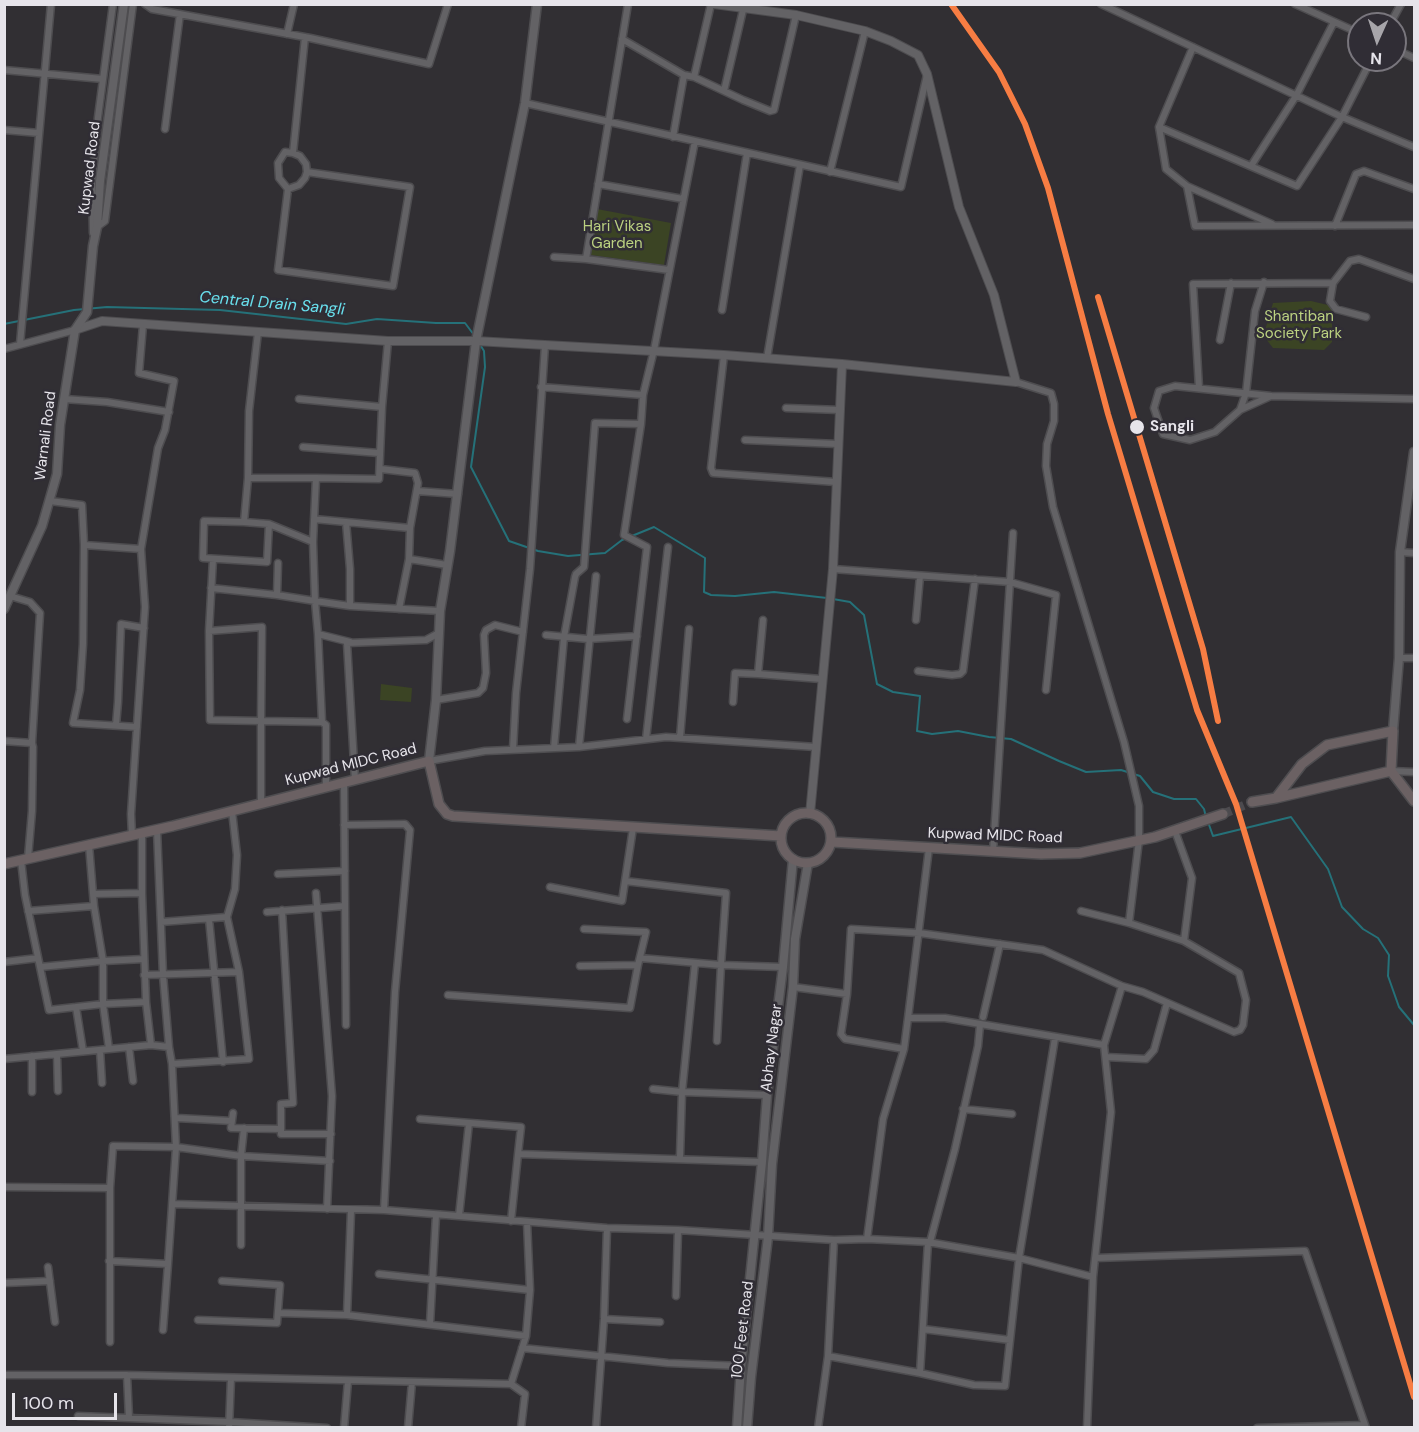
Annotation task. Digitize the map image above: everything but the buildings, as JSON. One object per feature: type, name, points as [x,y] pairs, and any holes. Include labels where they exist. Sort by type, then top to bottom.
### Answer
[{"type":"main road","points":[[429,761],[436,700],[440,611],[458,494],[476,341],[525,103],[537,4]]},
{"type":"main road","name":"Kupwad Road","points":[[75,330],[87,312],[100,181],[130,5]]},
{"type":"main road","name":"Warnali Road","points":[[4,609],[42,526],[57,474],[60,425],[75,330]]},
{"type":"main road","points":[[1414,452],[1413,473],[1400,552],[1399,658],[1391,771],[1414,801]]},
{"type":"main road","points":[[1276,798],[1302,764],[1327,746],[1393,731]]},
{"type":"main road","name":"Kupwad MIDC Road","points":[[4,864],[157,830],[429,761],[439,804],[442,810],[453,816],[781,836]]},
{"type":"main road","points":[[1252,802],[1391,771]]},
{"type":"main road","points":[[805,812],[820,815],[826,820],[830,827],[832,842],[825,855],[819,860],[808,863],[793,859],[784,851],[781,836],[782,828],[791,817],[805,812]]},
{"type":"main road","name":"Kupwad MIDC Road","points":[[832,842],[1041,855],[1080,853],[1175,831],[1223,814]]},
{"type":"main road","points":[[737,1428],[767,1095],[783,967],[793,859]]},
{"type":"main road","name":"Abhay Nagar","points":[[768,1237],[772,1164],[793,987],[795,939],[808,863]]},
{"type":"main road","name":"100 Feet Road","points":[[747,1428],[750,1377],[768,1237]]},
{"type":"street","points":[[20,344],[51,4]]},
{"type":"street","points":[[93,246],[92,183],[113,4]]},
{"type":"street","points":[[287,34],[294,4]]},
{"type":"street","points":[[97,227],[105,221],[130,5],[145,5],[152,9],[429,64],[448,4]]},
{"type":"street","points":[[586,259],[628,4]]},
{"type":"street","points":[[694,77],[712,4],[743,10],[796,15],[865,31],[918,55],[927,74],[959,207],[994,295],[1016,382]]},
{"type":"street","points":[[1295,4],[1347,28]]},
{"type":"street","points":[[1104,5],[1296,96],[1414,147]]},
{"type":"street","points":[[724,91],[743,10]]},
{"type":"street","points":[[165,129],[180,14]]},
{"type":"street","points":[[622,39],[684,75],[694,77],[770,111],[774,110],[796,15]]},
{"type":"street","points":[[1251,166],[1296,96],[1334,22]]},
{"type":"street","points":[[830,172],[865,31]]},
{"type":"street","points":[[293,153],[305,38]]},
{"type":"street","points":[[1192,47],[1159,127],[1166,169],[1187,186],[1276,226]]},
{"type":"street","points":[[4,70],[103,79]]},
{"type":"street","points":[[1159,127],[1298,186],[1342,117],[1365,72]]},
{"type":"street","points":[[525,103],[901,187],[927,74]]},
{"type":"street","points":[[674,137],[684,75]]},
{"type":"street","points":[[4,130],[39,133]]},
{"type":"street","points":[[627,719],[647,547],[624,535],[641,423],[643,394],[654,350],[694,141]]},
{"type":"street","points":[[288,189],[299,185],[307,172],[306,164],[300,156],[285,152],[278,163],[279,178],[288,189],[278,270],[393,286],[410,187],[307,172]]},
{"type":"street","points":[[722,310],[747,153]]},
{"type":"street","points":[[767,358],[800,165]]},
{"type":"street","points":[[1335,226],[1356,174],[1364,171],[1414,189]]},
{"type":"street","points":[[598,184],[683,199]]},
{"type":"street","points":[[1187,186],[1195,226],[1414,225]]},
{"type":"street","points":[[554,256],[669,270]]},
{"type":"street","points":[[1366,316],[1336,309],[1330,301],[1332,283],[1350,261],[1359,259],[1414,279]]},
{"type":"street","points":[[1240,410],[1246,393],[1255,311],[1264,282]]},
{"type":"street","points":[[1220,340],[1231,283]]},
{"type":"street","points":[[1199,388],[1193,284],[1332,283]]},
{"type":"street","points":[[4,349],[102,321],[388,341],[476,341],[767,358],[1016,382],[1051,393],[1054,404],[1054,421],[1047,444],[1046,466],[1053,507],[1124,742],[1139,806],[1139,840],[1129,923]]},
{"type":"street","points":[[143,325],[139,373],[174,381],[165,430],[159,448],[141,549],[145,607],[131,814],[137,834],[142,892],[144,975],[151,1046]]},
{"type":"street","points":[[244,522],[248,478],[249,411],[258,332]]},
{"type":"street","points":[[248,478],[379,479],[388,341]]},
{"type":"street","points":[[513,749],[516,693],[530,569],[545,345]]},
{"type":"street","points":[[724,355],[711,468],[713,473],[836,482]]},
{"type":"street","points":[[810,814],[832,569],[842,364]]},
{"type":"street","points":[[1270,396],[1240,410],[1215,432],[1190,440],[1163,434],[1154,408],[1159,391],[1174,386],[1270,396],[1414,399]]},
{"type":"street","points":[[542,387],[643,394]]},
{"type":"street","points":[[64,399],[107,402],[169,412]]},
{"type":"street","points":[[299,399],[382,407]]},
{"type":"street","points":[[786,408],[840,410]]},
{"type":"street","points":[[554,748],[564,637],[574,577],[584,567],[595,423],[641,423]]},
{"type":"street","points":[[746,440],[838,444]]},
{"type":"street","points":[[303,447],[379,453]]},
{"type":"street","points":[[381,469],[415,473],[418,483],[410,528],[409,559],[399,609]]},
{"type":"street","points":[[316,478],[315,601],[322,722]]},
{"type":"street","points":[[417,490],[458,494]]},
{"type":"street","points":[[50,501],[82,505],[83,644],[80,690],[73,723],[137,727]]},
{"type":"street","points":[[314,519],[410,528]]},
{"type":"street","points":[[269,524],[267,562],[203,558],[204,521],[269,524],[314,542]]},
{"type":"street","points":[[346,522],[350,606]]},
{"type":"street","points":[[993,852],[1012,533]]},
{"type":"street","points":[[84,545],[141,549]]},
{"type":"street","points":[[646,739],[668,547]]},
{"type":"street","points":[[1400,552],[1414,553]]},
{"type":"street","points":[[213,559],[209,631],[210,720],[322,722],[326,724],[326,787]]},
{"type":"street","points":[[409,559],[447,565]]},
{"type":"street","points":[[277,596],[278,563]]},
{"type":"street","points":[[832,569],[1010,582],[1056,595],[1046,690]]},
{"type":"street","points":[[579,747],[596,576]]},
{"type":"street","points":[[916,621],[920,576]]},
{"type":"street","points":[[918,671],[952,675],[963,671],[975,579]]},
{"type":"street","points":[[211,588],[350,606],[440,611]]},
{"type":"street","points":[[10,596],[30,602],[40,613],[32,743],[32,811],[25,859],[28,911],[48,1010],[146,1002]]},
{"type":"street","points":[[758,674],[763,620]]},
{"type":"street","points":[[116,725],[121,624],[144,628]]},
{"type":"street","points":[[436,700],[478,693],[483,688],[486,673],[484,635],[486,630],[495,626],[523,632]]},
{"type":"street","points":[[209,631],[262,627],[261,804]]},
{"type":"street","points":[[681,738],[689,629]]},
{"type":"street","points":[[318,634],[351,643],[426,640],[439,633]]},
{"type":"street","points":[[546,635],[588,639],[638,636]]},
{"type":"street","points":[[351,643],[347,643],[355,780]]},
{"type":"street","points":[[1399,658],[1414,658]]},
{"type":"street","points":[[733,702],[735,673],[821,679]]},
{"type":"street","points":[[429,761],[485,751],[579,747],[646,739],[681,738],[816,747]]},
{"type":"street","points":[[4,741],[32,743]]},
{"type":"street","points":[[1391,771],[1414,772]]},
{"type":"street","points":[[344,783],[346,1025]]},
{"type":"street","points":[[172,1064],[249,1059],[239,972],[226,917],[235,889],[237,855],[232,811]]},
{"type":"street","points":[[344,825],[405,824],[410,830],[395,992],[384,1210]]},
{"type":"street","points":[[550,886],[622,901],[633,828]]},
{"type":"street","points":[[157,830],[163,975],[172,1064],[176,1147],[163,1330]]},
{"type":"street","points":[[1175,831],[1192,878],[1184,941]]},
{"type":"street","points":[[89,845],[94,906],[103,961],[103,1004],[109,1049]]},
{"type":"street","points":[[867,1239],[883,1119],[904,1049],[929,848]]},
{"type":"street","points":[[278,874],[345,871]]},
{"type":"street","points":[[625,881],[726,893],[717,1041]]},
{"type":"street","points":[[93,894],[142,892]]},
{"type":"street","points":[[316,893],[332,1096],[327,1209]]},
{"type":"street","points":[[28,911],[94,906]]},
{"type":"street","points":[[267,912],[345,906]]},
{"type":"street","points":[[282,910],[293,1103],[281,1104],[281,1134],[331,1134]]},
{"type":"street","points":[[904,1049],[843,1038],[841,1034],[847,994],[851,929],[919,933],[1043,950],[1122,986],[1234,1032],[1240,1030],[1246,1000],[1239,973],[1184,941],[1129,923],[1081,911]]},
{"type":"street","points":[[161,922],[226,917]]},
{"type":"street","points":[[209,919],[223,1062]]},
{"type":"street","points":[[448,995],[630,1008],[646,932],[584,929]]},
{"type":"street","points":[[982,1017],[1000,944]]},
{"type":"street","points":[[4,962],[38,958]]},
{"type":"street","points":[[40,967],[144,959]]},
{"type":"street","points":[[580,966],[639,961],[783,967]]},
{"type":"street","points":[[680,1156],[682,1092],[695,963]]},
{"type":"street","points":[[144,975],[239,972]]},
{"type":"street","points":[[1087,1428],[1093,1277],[1111,1112],[1104,1046],[1122,986]]},
{"type":"street","points":[[793,987],[847,994]]},
{"type":"street","points":[[1106,1057],[1146,1059],[1154,1050],[1167,1003]]},
{"type":"street","points":[[76,1007],[83,1051]]},
{"type":"street","points":[[908,1018],[945,1018],[1104,1046]]},
{"type":"street","points":[[920,1373],[929,1242],[948,1181],[978,1046],[980,1025]]},
{"type":"street","points":[[828,1356],[974,1385],[1005,1386],[1019,1258],[1055,1038]]},
{"type":"street","points":[[4,1059],[129,1047],[169,1047]]},
{"type":"street","points":[[129,1047],[133,1081]]},
{"type":"street","points":[[100,1050],[102,1083]]},
{"type":"street","points":[[57,1054],[58,1091]]},
{"type":"street","points":[[32,1056],[32,1092]]},
{"type":"street","points":[[653,1089],[767,1095]]},
{"type":"street","points":[[963,1109],[1012,1114]]},
{"type":"street","points":[[233,1113],[231,1128],[281,1129]]},
{"type":"street","points":[[177,1118],[232,1121]]},
{"type":"street","points":[[420,1119],[521,1127],[511,1221]]},
{"type":"street","points":[[459,1216],[469,1123]]},
{"type":"street","points":[[241,1245],[240,1156],[244,1128]]},
{"type":"street","points":[[110,1342],[110,1188],[113,1146],[176,1147],[240,1156],[330,1161]]},
{"type":"street","points":[[518,1154],[762,1162]]},
{"type":"street","points":[[4,1187],[110,1188]]},
{"type":"street","points":[[173,1204],[351,1211],[384,1210],[607,1228],[834,1240],[929,1242],[1019,1258],[1093,1277]]},
{"type":"street","points":[[347,1315],[351,1211]]},
{"type":"street","points":[[429,1324],[436,1215]]},
{"type":"street","points":[[511,1384],[526,1336],[530,1290],[527,1222]]},
{"type":"street","points":[[597,1428],[607,1228]]},
{"type":"street","points":[[676,1296],[678,1230]]},
{"type":"street","points":[[818,1428],[828,1356],[834,1240]]},
{"type":"street","points":[[1095,1258],[1305,1251],[1366,1426],[1257,1428]]},
{"type":"street","points":[[109,1261],[168,1264]]},
{"type":"street","points":[[48,1267],[55,1322]]},
{"type":"street","points":[[379,1274],[530,1290]]},
{"type":"street","points":[[4,1283],[50,1281]]},
{"type":"street","points":[[198,1320],[277,1323],[280,1285],[222,1281]]},
{"type":"street","points":[[278,1313],[347,1315],[526,1336]]},
{"type":"street","points":[[604,1319],[660,1322]]},
{"type":"street","points":[[923,1329],[1010,1340]]},
{"type":"street","points":[[522,1348],[668,1364],[741,1366]]},
{"type":"street","points":[[4,1375],[127,1375],[511,1384],[525,1395],[521,1428]]},
{"type":"street","points":[[127,1375],[129,1418]]},
{"type":"street","points":[[230,1425],[231,1378]]},
{"type":"street","points":[[344,1428],[348,1381]]},
{"type":"street","points":[[408,1428],[412,1382]]},
{"type":"street","points":[[78,1416],[327,1428]]},
{"type":"street","points":[[175,1428],[177,1420]]},
{"type":"green space","name":"Hari Vikas Garden","points":[[597,209],[671,223],[664,265],[591,255]]},
{"type":"green space","name":"Shantiban Society Park","points":[[1311,301],[1332,306],[1332,342],[1324,350],[1273,348],[1266,339],[1266,327],[1273,303]]},
{"type":"green space","points":[[381,684],[412,688],[411,702],[380,700]]},
{"type":"waterway","name":"Central Drain Sangli","points":[[4,324],[74,310],[107,307],[220,310],[346,324],[377,319],[465,323],[474,335]]},
{"type":"waterway","name":"Central Drain Sangli","points":[[479,343],[484,351],[485,367],[471,467],[509,541],[538,551],[568,556],[605,553],[622,540],[654,527],[705,558],[704,592],[711,595],[735,596],[774,592],[827,598]]},
{"type":"waterway","name":"Central Drain Sangli","points":[[833,599],[850,602],[864,615],[877,684],[893,692],[920,696],[917,731],[932,734],[958,731],[1011,739],[1086,772],[1121,770],[1140,776],[1153,792],[1174,799],[1196,799],[1204,809],[1206,817]]},
{"type":"waterway","points":[[1208,822],[1213,836],[1291,817],[1328,869],[1342,907],[1363,929],[1378,938],[1389,955],[1388,976],[1399,1007],[1414,1025]]},
{"type":"tunnel","points":[[1223,814],[1252,802]]},
{"type":"transit line","points":[[951,4],[999,72],[1025,124],[1048,188],[1108,414],[1197,710],[1236,804],[1414,1397]]},
{"type":"transit line","points":[[1098,297],[1203,649],[1218,721]]},
{"type":"place","name":"Sangli","points":[[1137,427]]}]
